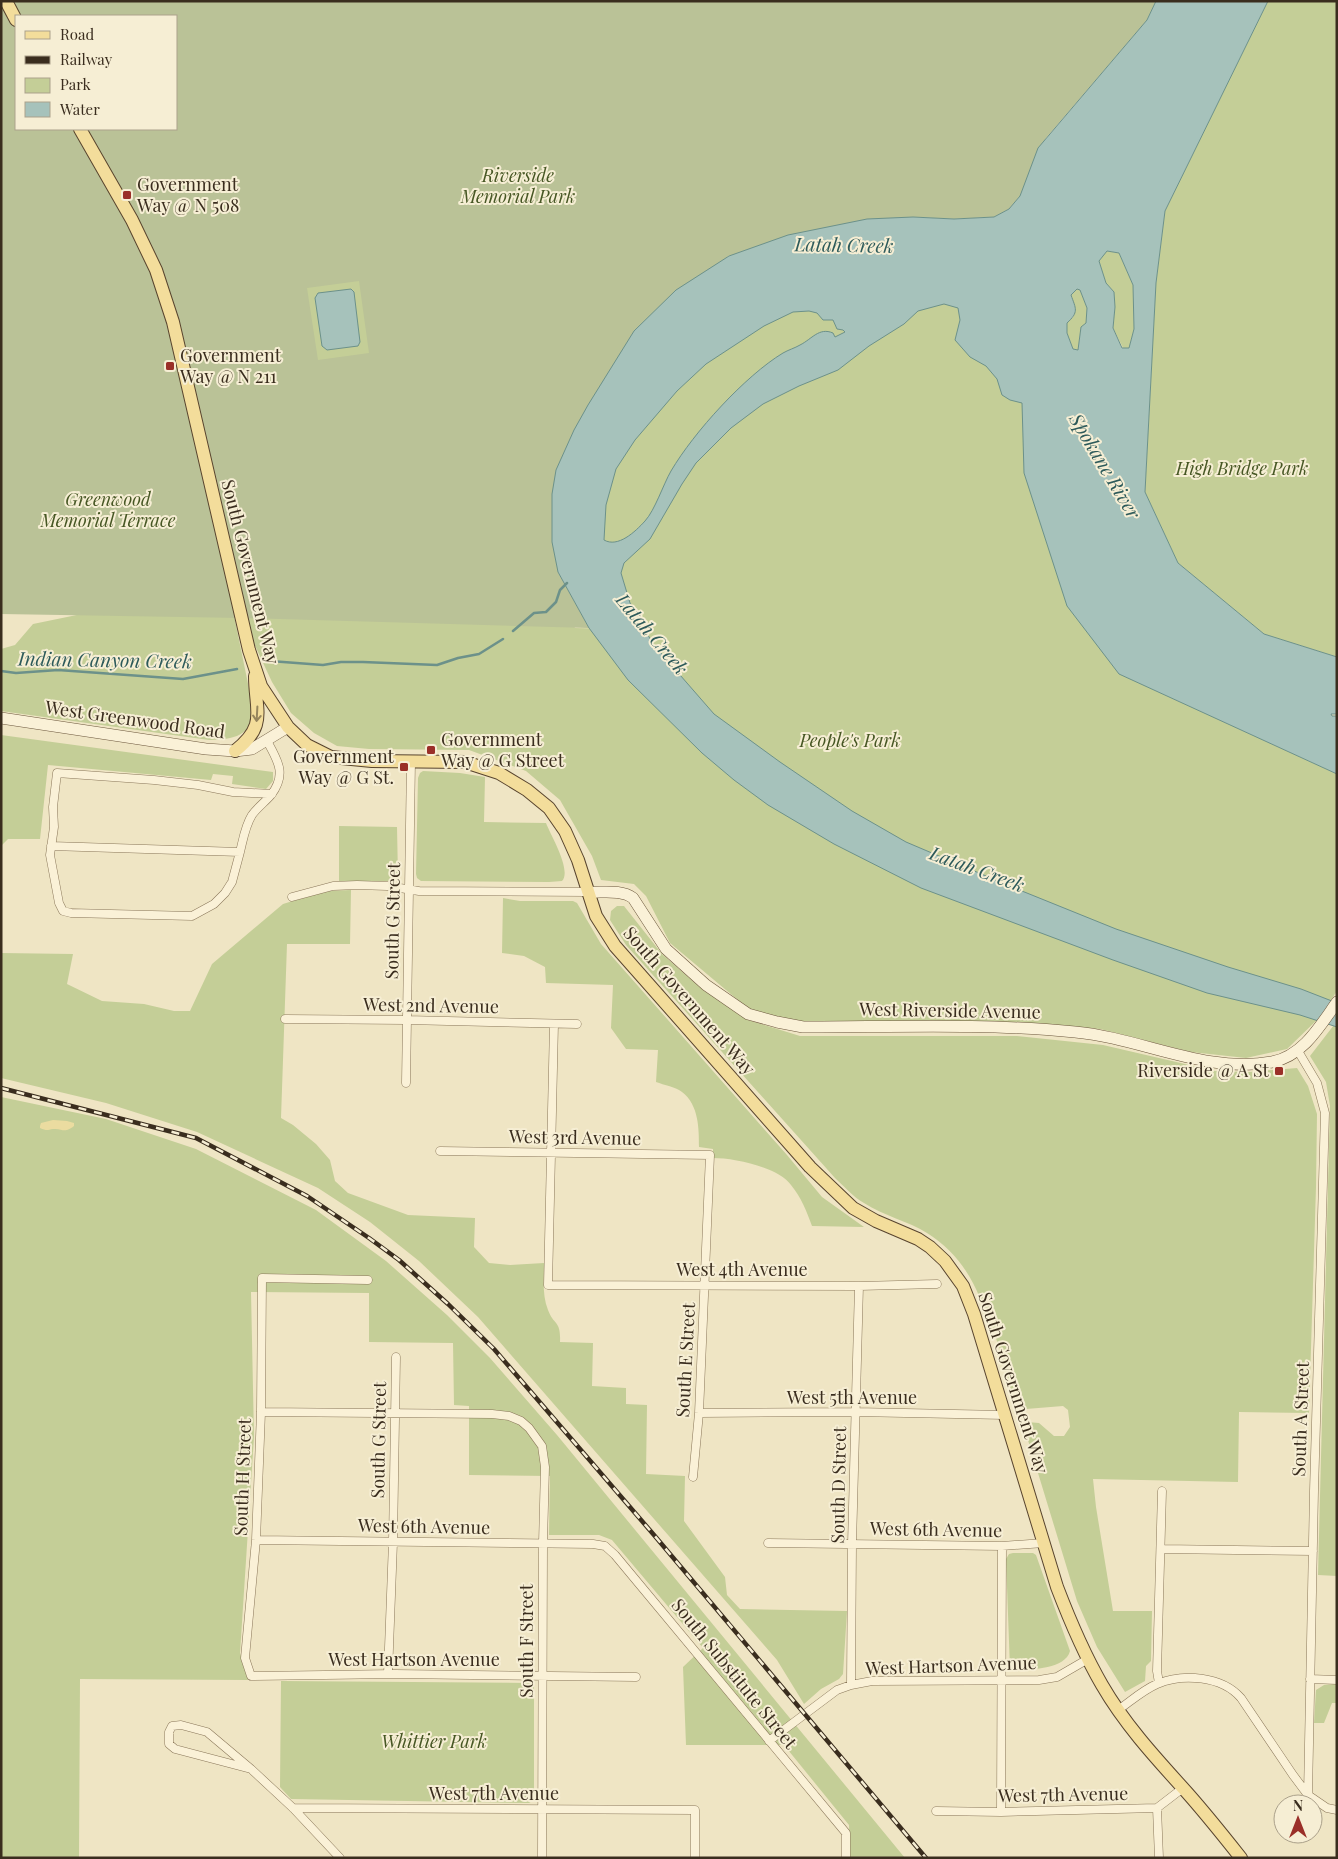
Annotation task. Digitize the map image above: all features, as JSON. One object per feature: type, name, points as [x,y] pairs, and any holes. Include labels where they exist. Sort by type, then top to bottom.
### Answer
[{"type":"main road","points":[[6,1],[15,18]]},
{"type":"main road","name":"South Government Way","points":[[81,130],[132,220],[156,270],[168,304],[249,650],[261,686],[288,727],[307,745],[332,757],[372,761],[465,762],[499,773],[527,790],[549,808],[565,831],[578,860],[596,916],[615,946],[810,1167],[853,1208],[876,1221],[906,1233],[930,1247],[955,1274],[963,1286],[974,1314],[1044,1544],[1068,1616],[1088,1659],[1118,1710],[1147,1750],[1183,1788],[1241,1858]]},
{"type":"main road","points":[[235,751],[253,734],[257,722],[255,668]]},
{"type":"main road","name":"West Greenwood Road","points":[[1,718],[206,749],[235,751],[252,749],[288,727]]},
{"type":"main road","name":"West Riverside Avenue","points":[[588,892],[621,893],[633,898],[666,949],[706,985],[748,1014],[777,1022],[803,1026],[976,1026],[1077,1032],[1116,1039],[1191,1058],[1230,1064],[1273,1062],[1286,1058],[1298,1051],[1311,1037],[1337,1002]]},
{"type":"street","points":[[267,741],[279,763],[279,781],[272,794],[253,814],[247,825],[232,882],[225,893],[214,904],[192,916],[71,913],[63,911],[59,903],[51,864],[54,827],[53,807],[57,773],[154,780],[198,785],[233,792],[272,794]]},
{"type":"street","name":"South G Street","points":[[406,1082],[411,761]]},
{"type":"street","points":[[51,846],[240,852]]},
{"type":"street","points":[[292,897],[333,886],[357,885],[409,889],[588,892]]},
{"type":"street","name":"West 2nd Avenue","points":[[285,1019],[577,1024]]},
{"type":"street","points":[[551,1153],[554,1024]]},
{"type":"street","name":"South A Street","points":[[1298,1051],[1317,1083],[1325,1113],[1308,1794]]},
{"type":"street","name":"West 3rd Avenue","points":[[440,1151],[710,1155]]},
{"type":"street","name":"West 4th Avenue","points":[[551,1153],[548,1285],[859,1286],[937,1284]]},
{"type":"street","name":"South E Street","points":[[693,1477],[699,1413],[710,1155]]},
{"type":"street","name":"South H Street","points":[[251,1676],[245,1658],[256,1540],[261,1412],[262,1278],[368,1280]]},
{"type":"street","name":"South D Street","points":[[851,1685],[852,1544],[859,1286]]},
{"type":"street","name":"South G Street","points":[[388,1674],[393,1542],[396,1357]]},
{"type":"street","points":[[261,1412],[394,1414]]},
{"type":"street","name":"West 5th Avenue","points":[[699,1413],[855,1412],[1005,1415]]},
{"type":"street","name":"South F Street","points":[[394,1414],[492,1414],[509,1416],[521,1421],[529,1428],[542,1446],[545,1466],[542,1858]]},
{"type":"street","points":[[1159,1683],[1157,1671],[1162,1491]]},
{"type":"street","name":"West 6th Avenue","points":[[256,1540],[592,1544]]},
{"type":"street","name":"West 6th Avenue","points":[[768,1543],[1002,1546],[1044,1544]]},
{"type":"street","name":"South Substitute Street","points":[[592,1544],[605,1546],[615,1555],[846,1833],[846,1858]]},
{"type":"street","points":[[1001,1812],[1002,1546]]},
{"type":"street","points":[[1161,1549],[1313,1551]]},
{"type":"street","name":"West Hartson Avenue","points":[[769,1741],[837,1690],[851,1685],[872,1681],[1039,1680],[1056,1677],[1088,1659]]},
{"type":"street","name":"West Hartson Avenue","points":[[251,1676],[388,1674],[636,1677]]},
{"type":"street","points":[[1118,1710],[1159,1683],[1177,1679],[1199,1679],[1218,1682],[1233,1690],[1241,1698],[1307,1794]]},
{"type":"street","points":[[1310,1680],[1337,1680]]},
{"type":"street","points":[[251,1769],[175,1749],[169,1744],[168,1732],[172,1726],[181,1725],[207,1732],[251,1769],[293,1808],[340,1858]]},
{"type":"street","points":[[1159,1858],[1157,1808],[1183,1788]]},
{"type":"street","points":[[1323,1805],[1337,1810]]},
{"type":"street","name":"West 7th Avenue","points":[[293,1808],[695,1810],[695,1858]]},
{"type":"street","name":"West 7th Avenue","points":[[936,1811],[1001,1812],[1157,1808]]},
{"type":"green space","name":"Riverside Memorial Park","points":[[1,1],[1156,1],[1147,20],[1046,138],[1020,196],[1009,209],[994,217],[954,219],[913,217],[728,256],[558,572],[589,628],[242,618],[1,614]],"holes":[[[359,281],[369,353],[318,360],[307,288]]]},
{"type":"green space","name":"High Bridge Park","points":[[1268,1],[1337,1],[1337,657],[1264,634],[1178,563],[1145,492],[1156,283],[1165,211]]},
{"type":"green space","name":"People's Park","points":[[255,181],[476,368],[575,628],[617,629],[578,577],[667,312],[990,254],[1120,674],[1337,774],[1337,991],[1319,1018],[1287,1049],[1246,1058],[1191,1052],[1100,1029],[973,1021],[800,1021],[751,1011],[670,943],[646,896],[634,884],[601,880],[592,856],[560,800],[526,771],[469,750],[369,749],[337,746],[314,733],[291,713],[272,682],[242,618],[255,618]]},
{"type":"green space","points":[[1106,251],[1119,253],[1133,285],[1134,329],[1129,348],[1123,348],[1113,328],[1114,292],[1106,283],[1099,261]]},
{"type":"green space","points":[[1077,289],[1080,290],[1087,308],[1086,324],[1081,327],[1078,350],[1073,349],[1067,333],[1067,323],[1074,316],[1071,295]]},
{"type":"green space","points":[[174,595],[230,596],[253,708],[252,718],[245,731],[226,739],[209,740],[1,711],[1,649],[15,645],[33,624]]},
{"type":"green space","points":[[1,735],[273,772],[273,781],[266,789],[232,784],[233,776],[213,774],[211,780],[48,765],[40,839],[8,839],[1,846]]},
{"type":"green space","points":[[423,771],[460,773],[485,777],[484,822],[546,823],[563,861],[564,876],[562,881],[421,881],[417,878],[418,778]]},
{"type":"green space","points":[[339,826],[397,827],[398,877],[394,881],[339,881]]},
{"type":"green space","points":[[351,890],[350,944],[287,944],[281,1118],[293,1125],[316,1144],[330,1160],[335,1181],[348,1193],[408,1215],[475,1218],[474,1247],[489,1263],[510,1265],[544,1263],[546,1304],[550,1315],[558,1326],[560,1342],[593,1343],[592,1386],[626,1388],[626,1404],[647,1405],[646,1474],[685,1476],[684,1521],[725,1577],[727,1595],[740,1609],[847,1611],[843,1674],[839,1679],[821,1689],[804,1704],[777,1660],[478,1317],[419,1261],[370,1222],[318,1188],[197,1132],[106,1103],[1,1078],[1,953],[73,954],[67,984],[102,1001],[144,1004],[174,1011],[190,1011],[212,964],[283,904],[325,891]]},
{"type":"green space","points":[[503,898],[520,901],[573,901],[577,903],[601,944],[822,1197],[864,1227],[812,1226],[801,1200],[785,1179],[776,1173],[755,1165],[713,1158],[713,1149],[699,1147],[697,1118],[688,1097],[673,1087],[656,1082],[658,1050],[626,1049],[611,1028],[613,985],[546,983],[545,967],[524,956],[502,953]]},
{"type":"green space","points":[[617,906],[624,906],[662,954],[703,990],[748,1020],[800,1036],[1017,1036],[1103,1045],[1215,1071],[1249,1072],[1297,1068],[1308,1086],[1317,1114],[1309,1413],[1239,1412],[1238,1482],[1093,1479],[1113,1611],[1152,1611],[1151,1661],[1146,1666],[1145,1681],[1125,1692],[1097,1647],[1077,1601],[1024,1427],[1027,1422],[1039,1423],[1054,1436],[1064,1436],[1070,1427],[1068,1410],[1063,1406],[1016,1408],[994,1331],[988,1327],[975,1286],[959,1262],[950,1251],[927,1233],[864,1203],[852,1195],[835,1178],[626,945],[610,920],[611,911]]},
{"type":"green space","points":[[1337,1021],[1337,1576],[1318,1575],[1330,1106],[1326,1082],[1310,1056]]},
{"type":"green space","points":[[1,1097],[106,1119],[196,1149],[316,1210],[386,1261],[447,1315],[490,1358],[557,1435],[905,1858],[850,1858],[849,1825],[784,1745],[686,1745],[683,1667],[703,1648],[612,1540],[599,1535],[549,1535],[550,1476],[469,1475],[469,1406],[454,1405],[453,1343],[369,1342],[369,1293],[251,1292],[254,1437],[240,1653],[248,1680],[80,1679],[79,1858],[1,1858]]},
{"type":"green space","points":[[1033,1553],[1036,1555],[1070,1651],[1067,1657],[1054,1665],[1028,1670],[1013,1671],[1010,1669],[1006,1559],[1009,1554]]},
{"type":"green space","name":"Whittier Park","points":[[281,1681],[531,1683],[534,1687],[534,1800],[529,1803],[291,1799],[280,1787]]},
{"type":"green space","points":[[1337,1684],[1337,1703],[1332,1703],[1324,1723],[1314,1723],[1316,1690],[1324,1685]]},
{"type":"sand","points":[[53,1120],[74,1123],[74,1126],[66,1130],[46,1130],[40,1128],[41,1123]]},
{"type":"water","points":[[1156,1],[1268,1],[1165,211],[1156,283],[1145,492],[1178,563],[1264,634],[1337,657],[1337,714],[1331,714],[1332,716],[1337,716],[1337,774],[1119,674],[1067,606],[1024,473],[1022,403],[1010,400],[1002,395],[997,379],[986,366],[970,357],[955,340],[960,320],[958,308],[944,304],[918,311],[904,324],[869,346],[838,370],[799,386],[763,404],[731,428],[696,463],[650,539],[624,563],[621,573],[630,603],[653,644],[714,714],[852,811],[906,842],[1116,929],[1228,967],[1301,989],[1337,1003],[1337,1027],[1300,1015],[1207,993],[921,888],[834,844],[768,805],[702,753],[628,680],[589,628],[558,572],[552,542],[552,494],[556,470],[574,430],[634,331],[676,290],[729,256],[788,235],[867,219],[994,217],[1009,209],[1020,196],[1038,148],[1147,20]],"holes":[[[1107,251],[1119,253],[1133,285],[1134,329],[1129,348],[1122,348],[1113,328],[1114,292],[1106,283],[1099,261]],[[1077,289],[1080,290],[1087,308],[1086,323],[1081,327],[1078,350],[1073,349],[1067,333],[1067,323],[1075,313],[1071,295]],[[809,311],[817,313],[823,320],[833,320],[837,329],[845,332],[835,337],[833,333],[828,332],[816,334],[768,363],[721,406],[693,439],[671,471],[652,511],[645,521],[626,538],[615,542],[604,540],[606,505],[616,469],[635,440],[677,391],[706,364],[764,326],[793,312]]]},
{"type":"water","points":[[351,289],[354,292],[360,342],[358,346],[327,350],[322,346],[315,298],[318,293]]},
{"type":"waterway","name":"Indian Canyon Creek","points":[[513,631],[534,613],[546,612],[556,602],[560,590],[567,583]]},
{"type":"waterway","name":"Indian Canyon Creek","points":[[270,661],[323,665],[341,662],[437,665],[479,654],[503,639]]},
{"type":"waterway","name":"Indian Canyon Creek","points":[[1,671],[16,673],[58,670],[183,679],[237,669]]},
{"type":"railway","points":[[1,1088],[196,1138],[307,1196],[399,1260],[494,1349],[654,1535],[926,1858]]},
{"type":"place","name":"Government Way @ N 508","points":[[127,195]]},
{"type":"place","name":"Government Way @ N 211","points":[[170,366]]},
{"type":"place","name":"Government Way @ G Street","points":[[431,750]]},
{"type":"place","name":"Government Way @ G St.","points":[[404,767]]},
{"type":"place","name":"Riverside @ A St","points":[[1279,1071]]},
{"type":"water label","name":"Latah Creek","points":[[844,245]]},
{"type":"water label","name":"Spokane River","points":[[1105,466]]},
{"type":"water label","name":"Latah Creek","points":[[652,634]]},
{"type":"water label","name":"Latah Creek","points":[[977,869]]},
{"type":"park label","name":"Greenwood Memorial Terrace","points":[[108,510]]}]
